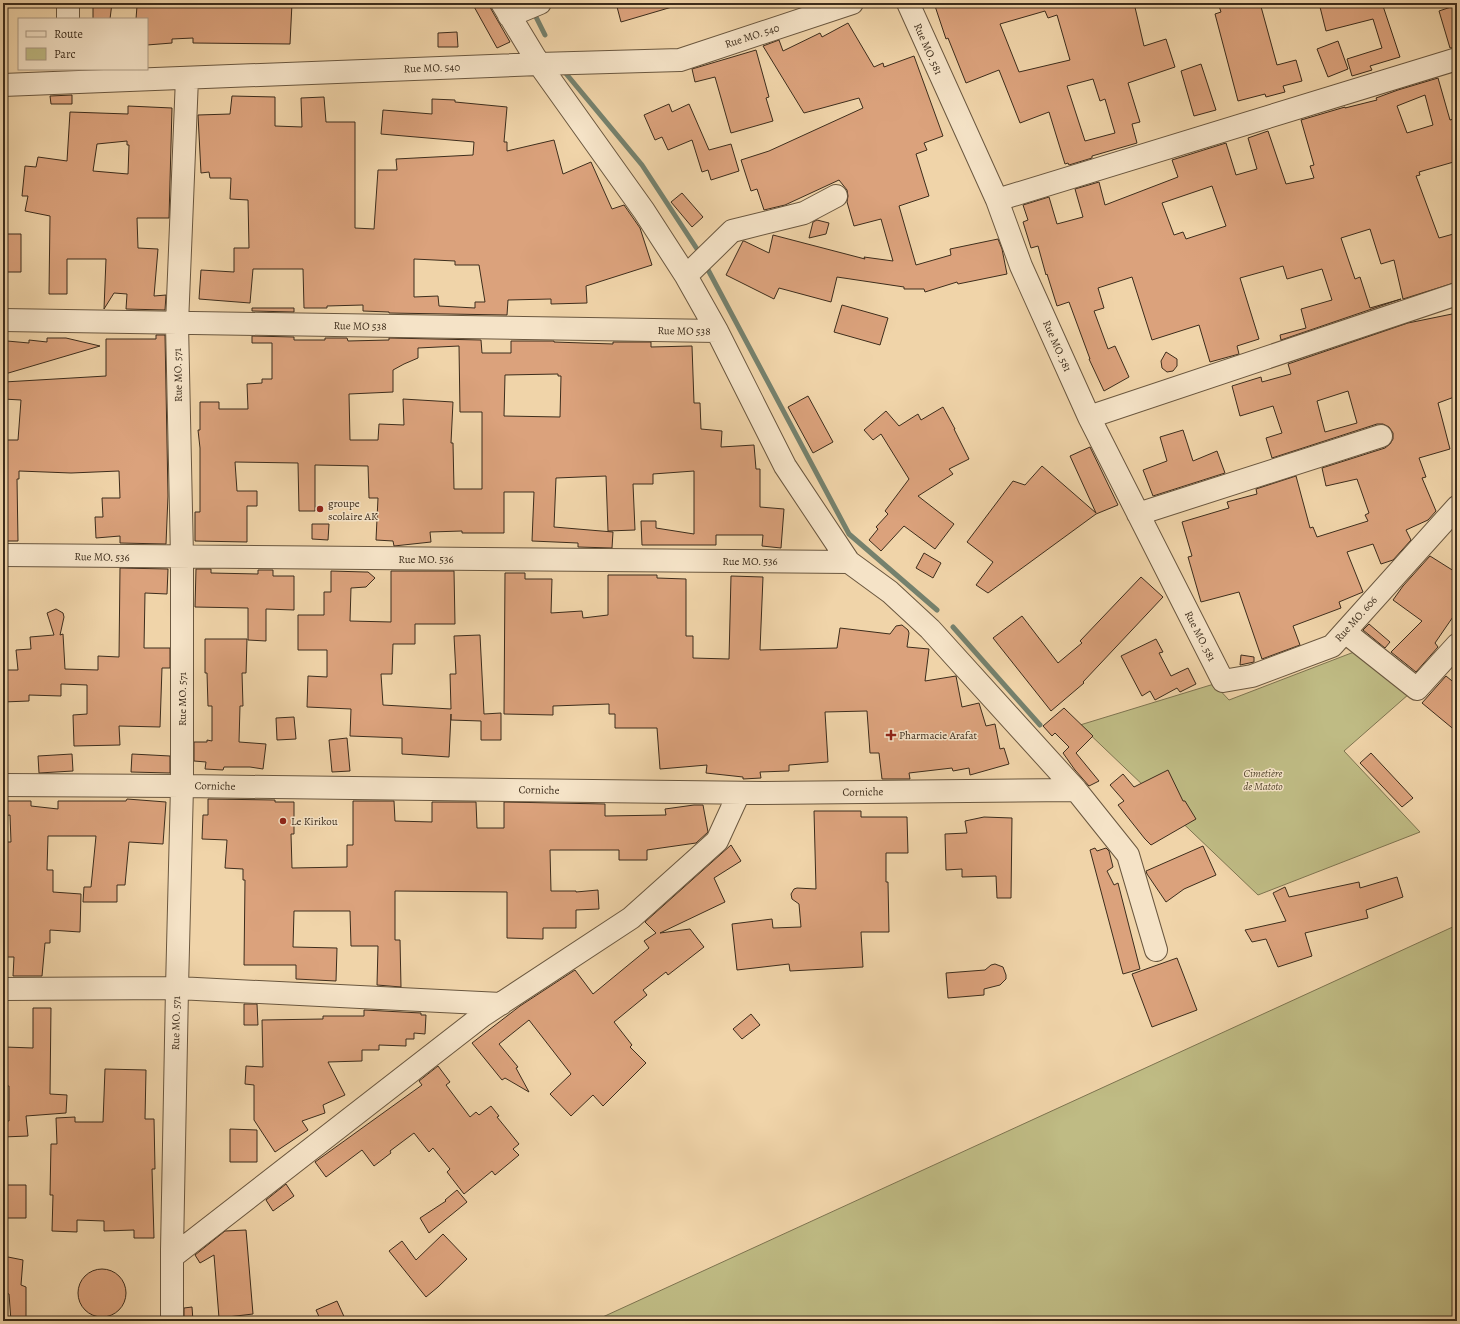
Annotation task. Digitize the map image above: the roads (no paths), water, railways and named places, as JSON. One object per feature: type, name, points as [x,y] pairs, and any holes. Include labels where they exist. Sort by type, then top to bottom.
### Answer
[{"type":"street","points":[[68,3],[68,18]]},
{"type":"street","points":[[540,3],[506,9],[540,64],[644,211],[686,276],[717,331],[785,466],[849,562],[890,592],[930,629],[1076,790],[1128,855],[1156,950]]},
{"type":"street","name":"Rue MO. 540","points":[[3,85],[69,76],[187,78],[680,60],[852,3]]},
{"type":"street","name":"Rue MO. 581","points":[[908,3],[997,200],[1021,266],[1089,417],[1223,681]]},
{"type":"street","points":[[997,200],[1457,59]]},
{"type":"street","name":"Rue MO. 571","points":[[172,1321],[176,988],[182,786],[182,557],[177,324],[187,78]]},
{"type":"street","points":[[686,276],[732,231],[804,213],[836,196]]},
{"type":"street","points":[[1089,417],[1457,294]]},
{"type":"street","name":"Rue MO 538","points":[[3,320],[177,324],[717,331]]},
{"type":"street","points":[[1138,514],[1381,436]]},
{"type":"street","name":"Rue MO. 606","points":[[1223,681],[1252,676],[1332,646],[1457,507]]},
{"type":"street","name":"Rue MO. 536","points":[[3,555],[849,562]]},
{"type":"street","points":[[1345,632],[1417,689],[1457,645]]},
{"type":"street","name":"Corniche","points":[[3,785],[739,793],[1076,790]]},
{"type":"street","points":[[172,1256],[482,1016],[631,918],[717,841],[739,793]]},
{"type":"street","points":[[3,989],[176,988],[501,1004]]},
{"type":"waterway","points":[[534,13],[545,35]]},
{"type":"waterway","points":[[563,70],[642,165],[699,252]]},
{"type":"waterway","points":[[706,266],[849,534],[937,610]]},
{"type":"waterway","points":[[953,627],[1040,725]]},
{"type":"place","name":"groupe scolaire AK","points":[[320,509]]},
{"type":"place","name":"Pharmacie Arafat","points":[[891,735]]},
{"type":"place","name":"Le Kirikou","points":[[283,821]]},
{"type":"park label","name":"Cimetière de Matoto","points":[[1263,779]]}]
